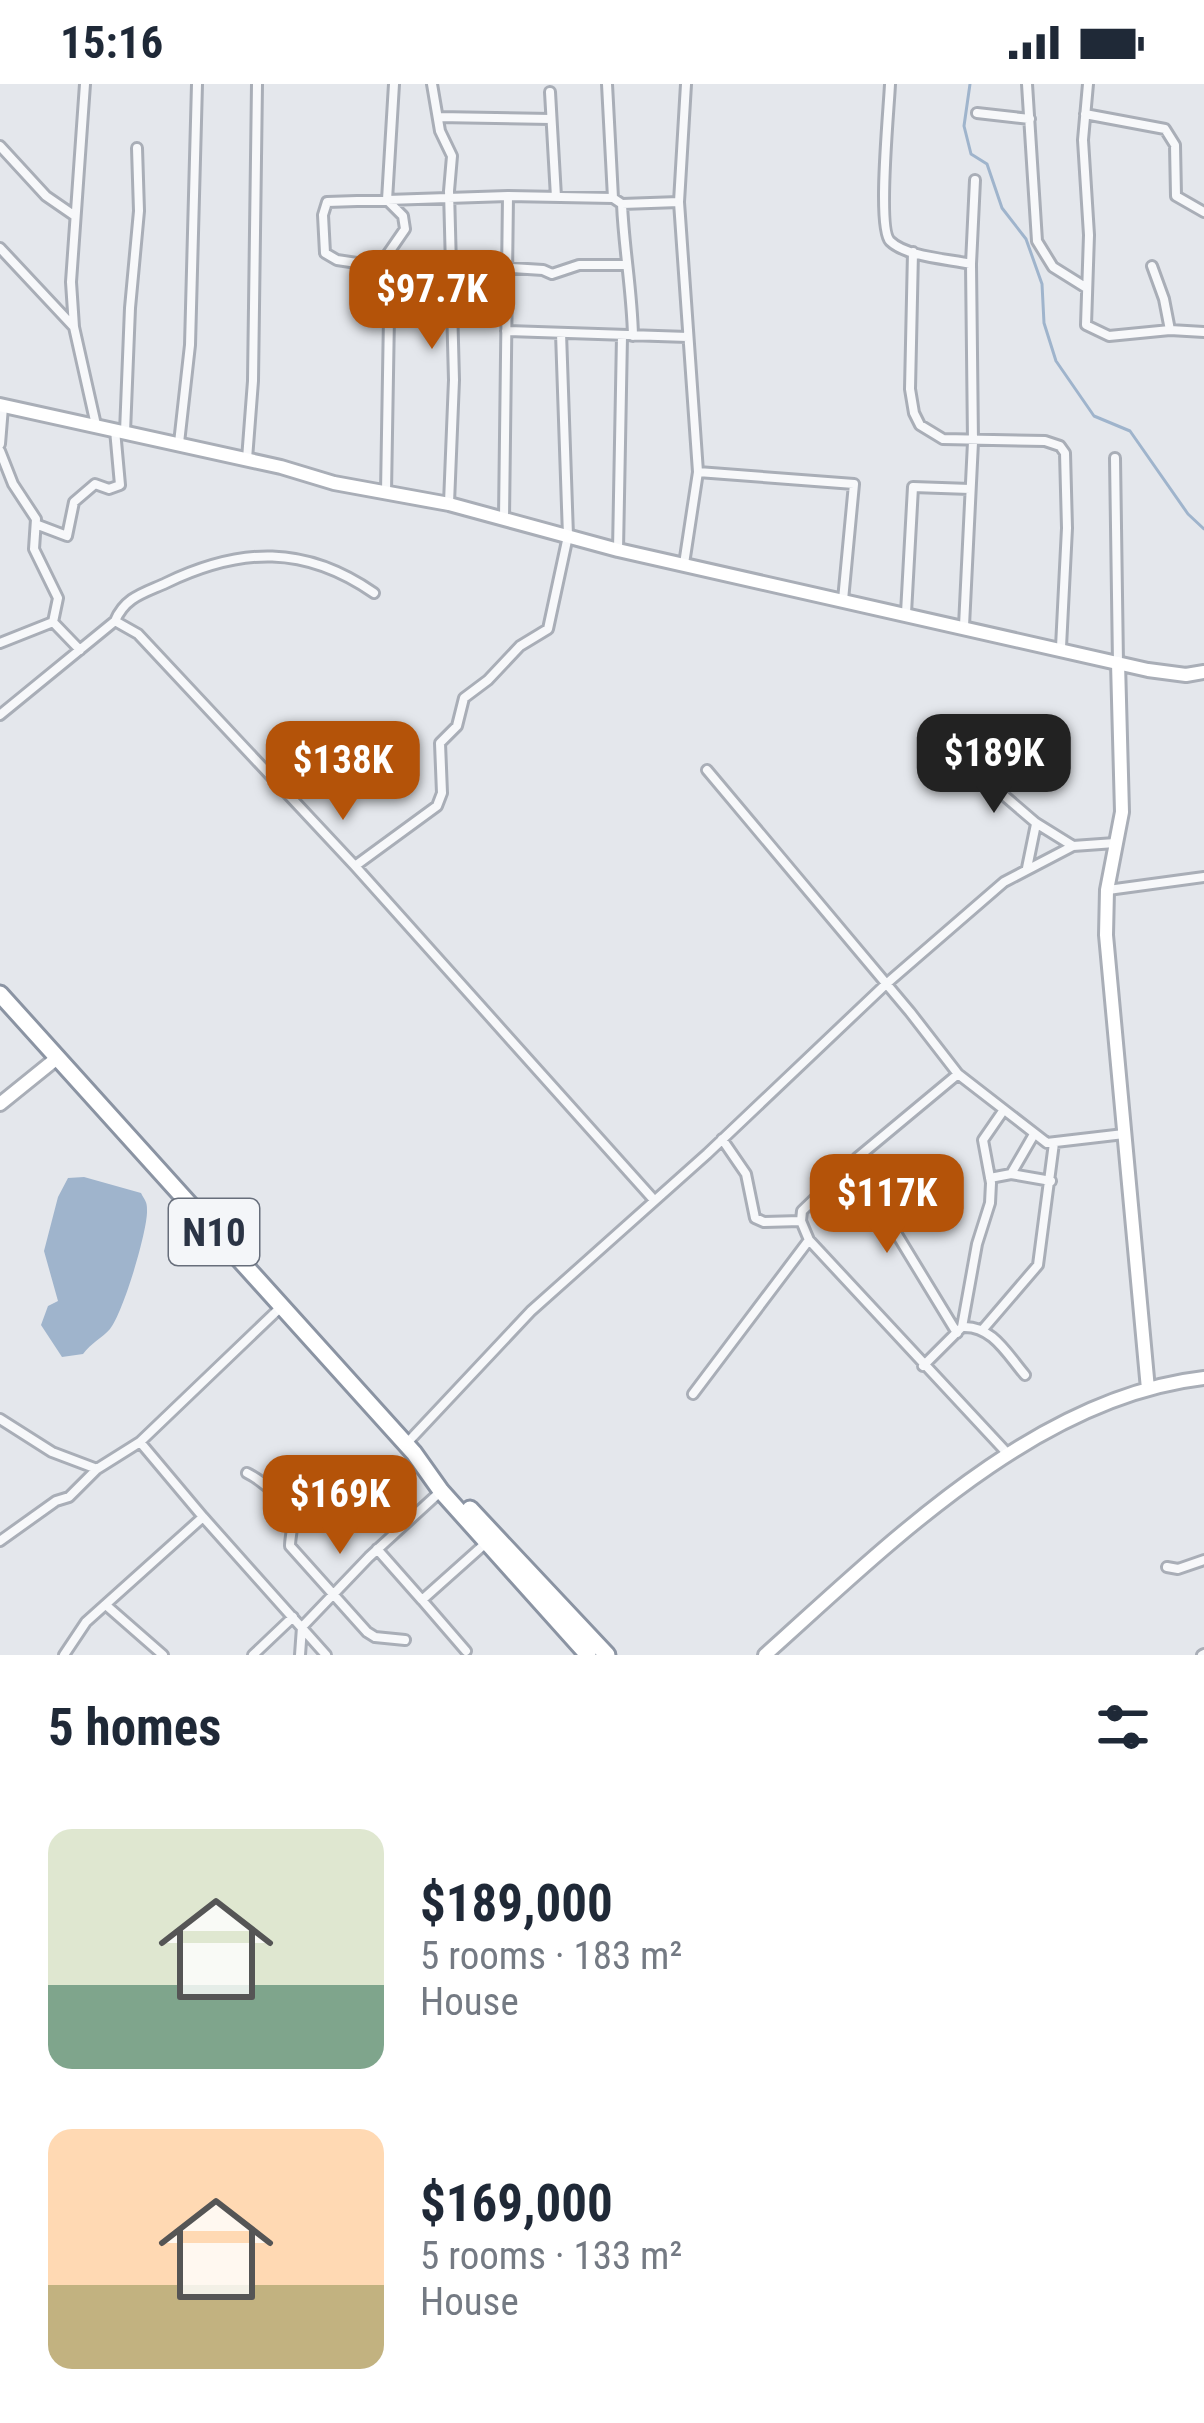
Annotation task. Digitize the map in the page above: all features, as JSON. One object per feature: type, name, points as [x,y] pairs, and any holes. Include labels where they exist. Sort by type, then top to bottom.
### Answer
[{"type":"highway","name":"N10","points":[[0,994],[428,1470],[607,1655]]},
{"type":"highway","name":"N10","points":[[428,1470],[487,1542],[520,1570],[588,1655]]},
{"type":"street","points":[[86,84],[70,282],[74,328],[96,426]]},
{"type":"street","points":[[178,445],[190,345],[197,84]]},
{"type":"street","points":[[247,459],[253,381],[256,84]]},
{"type":"street","points":[[386,494],[389,316],[384,267],[405,222],[387,200],[394,84]]},
{"type":"street","points":[[432,84],[452,162],[449,504]]},
{"type":"street","points":[[608,84],[624,265],[632,281],[618,550]]},
{"type":"street","points":[[684,564],[698,472],[679,202],[686,84]]},
{"type":"street","points":[[890,84],[884,226],[893,244],[971,264]]},
{"type":"street","points":[[1028,84],[1037,241],[1053,267],[1085,287]]},
{"type":"street","points":[[1088,84],[1085,320],[1094,332],[1109,336],[1204,332]]},
{"type":"street","points":[[550,92],[556,197]]},
{"type":"street","points":[[977,113],[1030,119]]},
{"type":"street","points":[[1085,115],[1165,129],[1175,145],[1175,193],[1204,212]]},
{"type":"street","points":[[438,117],[551,119]]},
{"type":"street","points":[[0,146],[46,196],[75,216]]},
{"type":"street","points":[[137,148],[139,211],[120,431],[120,485],[109,489],[95,484],[79,495],[67,536],[38,525],[13,484],[0,447],[2,405],[120,431],[178,445],[247,459],[386,494],[449,504],[618,550],[1118,663],[1170,674],[1204,672]]},
{"type":"street","points":[[964,626],[974,442],[971,264],[975,180]]},
{"type":"street","points":[[384,267],[330,258],[323,247],[327,202],[508,196],[679,202]]},
{"type":"street","points":[[504,520],[508,196]]},
{"type":"street","points":[[0,248],[74,328]]},
{"type":"street","points":[[913,252],[910,389],[914,413],[932,435],[974,442],[1045,441],[1065,453],[1061,647]]},
{"type":"street","points":[[453,269],[506,267],[552,274],[579,266],[624,265]]},
{"type":"street","points":[[1152,266],[1170,330]]},
{"type":"street","points":[[506,331],[688,337]]},
{"type":"street","points":[[355,866],[442,800],[440,743],[457,726],[464,698],[520,646],[548,629],[568,536],[562,333]]},
{"type":"street","points":[[1114,458],[1123,801],[1107,890],[1106,935],[1148,1389]]},
{"type":"street","points":[[698,472],[854,484],[843,600]]},
{"type":"street","points":[[907,614],[913,487],[971,489]]},
{"type":"street","points":[[38,525],[34,549],[58,598],[53,622]]},
{"type":"street","points":[[0,715],[115,621],[129,599],[191,571],[248,556],[332,568],[374,593]]},
{"type":"street","points":[[115,621],[138,634],[355,866],[654,1199]]},
{"type":"street","points":[[0,644],[53,622]]},
{"type":"street","points":[[53,622],[80,650]]},
{"type":"street","points":[[707,770],[958,1075],[1033,1136],[1054,1144],[1124,1134]]},
{"type":"street","points":[[980,775],[1036,824],[1073,846]]},
{"type":"street","points":[[1027,870],[1036,824]]},
{"type":"street","points":[[406,1444],[531,1311],[885,985],[1004,882],[1073,846],[1115,843]]},
{"type":"street","points":[[1107,890],[1204,877]]},
{"type":"street","points":[[0,1104],[56,1058]]},
{"type":"street","points":[[958,1075],[856,1158],[802,1211],[801,1221],[809,1240],[1008,1454]]},
{"type":"street","points":[[922,1366],[959,1330],[990,1203],[983,1140],[1003,1111]]},
{"type":"street","points":[[1011,1174],[1033,1136]]},
{"type":"street","points":[[722,1139],[746,1174],[755,1218],[801,1221]]},
{"type":"street","points":[[959,1330],[984,1328],[1038,1265],[1054,1144]]},
{"type":"street","points":[[856,1158],[890,1223],[959,1330]]},
{"type":"street","points":[[990,1178],[1011,1174],[1051,1181]]},
{"type":"street","points":[[693,1394],[809,1240]]},
{"type":"street","points":[[0,1541],[56,1501],[69,1497],[97,1469],[140,1442],[282,1306]]},
{"type":"street","points":[[984,1328],[1025,1375]]},
{"type":"street","points":[[765,1655],[937,1505],[1008,1454],[1148,1389],[1204,1378]]},
{"type":"street","points":[[0,1419],[52,1452],[97,1469]]},
{"type":"street","points":[[140,1442],[326,1655]]},
{"type":"street","points":[[247,1473],[262,1481],[284,1506],[291,1520],[290,1546],[371,1636],[405,1640]]},
{"type":"street","points":[[300,1655],[302,1628],[377,1549],[441,1491]]},
{"type":"street","points":[[64,1655],[78,1630],[203,1517]]},
{"type":"street","points":[[422,1600],[487,1542]]},
{"type":"street","points":[[377,1549],[466,1651]]},
{"type":"street","points":[[1167,1567],[1178,1569],[1204,1560]]},
{"type":"street","points":[[107,1606],[163,1655]]},
{"type":"street","points":[[253,1655],[293,1617]]},
{"type":"water","points":[[84,1177],[141,1193],[147,1205],[146,1220],[128,1290],[110,1329],[83,1354],[62,1357],[41,1325],[48,1306],[58,1301],[44,1251],[68,1178]]},
{"type":"waterway","points":[[970,84],[964,126],[971,154],[987,164],[1002,208],[1026,239],[1042,284],[1044,323],[1056,361],[1094,416],[1130,431],[1188,514],[1204,529]]}]
